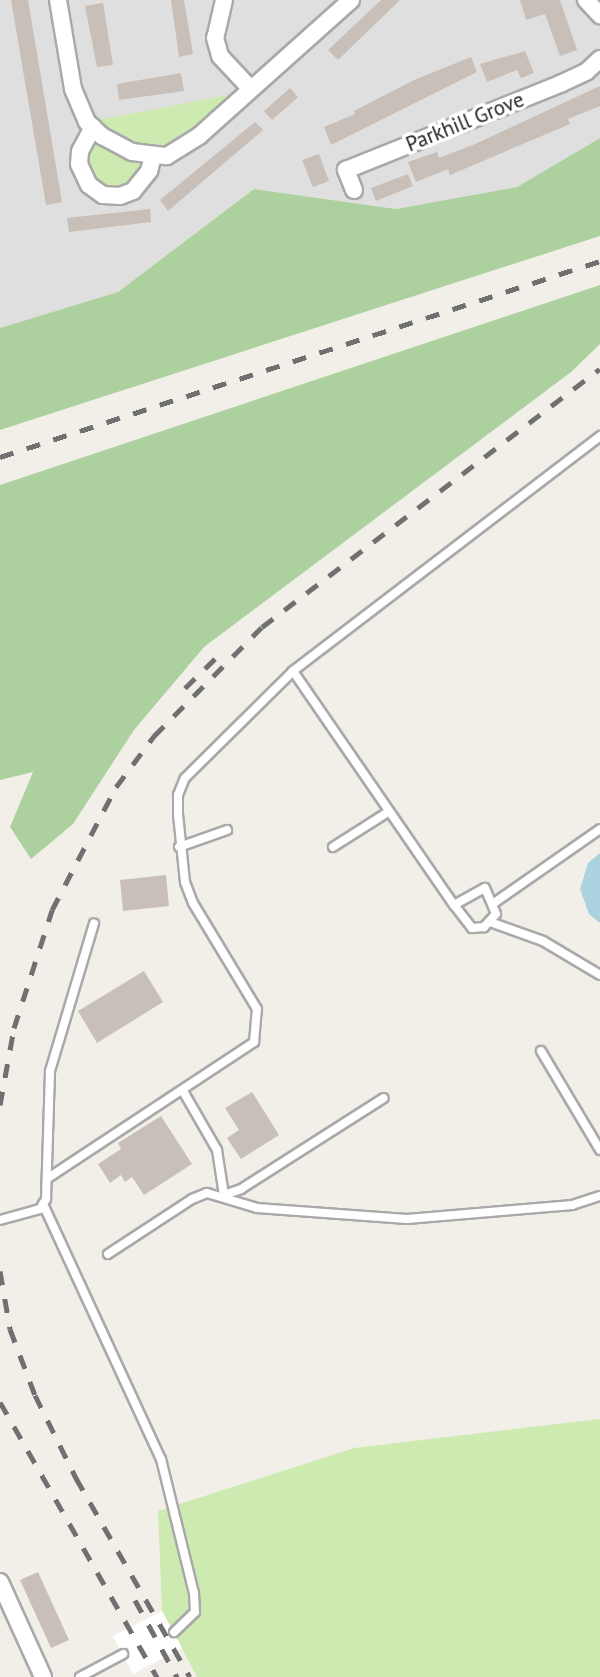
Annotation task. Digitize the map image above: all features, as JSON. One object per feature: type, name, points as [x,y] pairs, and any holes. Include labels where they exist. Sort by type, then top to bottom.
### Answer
[{"type":"street","points":[[58,0],[73,89],[93,127],[118,146],[153,156],[167,156],[184,148],[249,87],[351,0]]},
{"type":"street","points":[[224,0],[215,38],[220,55],[249,87]]},
{"type":"street","points":[[586,0],[600,15]]},
{"type":"street","name":"Parkhill Grove","points":[[354,190],[346,170],[560,84],[586,72],[600,59]]},
{"type":"street","points":[[93,127],[80,150],[79,164],[89,185],[103,195],[120,196],[134,191],[149,171],[153,156]]},
{"type":"street","points":[[0,1582],[43,1677]]},
{"type":"lane","points":[[48,1178],[254,1042],[259,1027],[257,1009],[193,903],[179,847],[178,795],[185,778],[293,671],[600,436]]},
{"type":"lane","points":[[293,671],[388,812],[454,905],[472,928],[490,922],[496,914],[495,903],[485,888],[454,905]]},
{"type":"lane","points":[[333,847],[388,812]]},
{"type":"lane","points":[[495,903],[600,829]]},
{"type":"lane","points":[[179,847],[227,830]]},
{"type":"lane","points":[[490,922],[543,941],[600,975]]},
{"type":"lane","points":[[0,1220],[40,1209],[43,1204],[48,1178],[50,1071],[94,923]]},
{"type":"lane","points":[[541,1051],[600,1150]]},
{"type":"lane","points":[[183,1091],[217,1150],[225,1195]]},
{"type":"lane","points":[[108,1254],[192,1199],[225,1195],[241,1189],[384,1098]]},
{"type":"lane","points":[[225,1195],[257,1208],[407,1219],[572,1205],[600,1196]]},
{"type":"lane","points":[[43,1204],[161,1459],[194,1592],[195,1612],[174,1632]]},
{"type":"lane","points":[[79,1677],[123,1654]]},
{"type":"shaded area","points":[[0,0],[600,0],[600,138],[517,187],[396,209],[254,189],[118,292],[0,328]]},
{"type":"green space","points":[[244,92],[120,196],[89,185],[80,151],[87,122]]},
{"type":"green space","points":[[600,138],[600,236],[0,430],[0,328],[118,292],[254,189],[396,209],[517,187]]},
{"type":"green space","points":[[600,285],[600,344],[571,372],[204,647],[134,730],[73,824],[31,859],[10,827],[33,772],[0,780],[0,485]]},
{"type":"green space","points":[[600,1419],[600,1677],[197,1677],[162,1611],[158,1511],[354,1448]]},
{"type":"water","points":[[600,853],[600,923],[589,914],[580,889],[588,863]]},
{"type":"pier","points":[[162,1611],[182,1648],[133,1674],[113,1636]]},
{"type":"building","points":[[11,0],[28,0],[62,202],[46,205]]},
{"type":"building","points":[[171,0],[184,0],[193,54],[179,57]]},
{"type":"building","points":[[381,0],[400,0],[338,60],[328,50]]},
{"type":"building","points":[[520,0],[560,0],[577,50],[560,56],[545,14],[526,20]]},
{"type":"building","points":[[103,3],[113,65],[97,67],[85,6]]},
{"type":"building","points":[[525,51],[534,73],[521,78],[517,70],[487,82],[480,64]]},
{"type":"building","points":[[471,57],[477,72],[331,145],[324,127],[355,114],[354,111],[414,80]]},
{"type":"building","points":[[181,73],[184,91],[119,100],[117,84]]},
{"type":"building","points":[[600,86],[600,106],[568,119],[570,124],[450,175],[448,169],[416,182],[408,162],[437,152],[439,158],[475,144]]},
{"type":"building","points":[[290,88],[298,97],[272,120],[264,111]]},
{"type":"building","points":[[255,122],[263,130],[168,211],[160,200]]},
{"type":"building","points":[[319,154],[329,181],[313,187],[302,160]]},
{"type":"building","points":[[408,174],[413,186],[376,201],[371,188]]},
{"type":"building","points":[[150,209],[151,222],[69,232],[67,218]]},
{"type":"building","points":[[166,875],[169,906],[123,911],[120,880]]},
{"type":"building","points":[[144,971],[163,1002],[97,1043],[78,1011]]},
{"type":"building","points":[[252,1092],[279,1135],[241,1159],[227,1138],[239,1130],[225,1108]]},
{"type":"building","points":[[161,1116],[192,1164],[144,1195],[132,1177],[125,1182],[121,1175],[110,1183],[98,1164],[121,1149],[118,1143]]},
{"type":"building","points":[[38,1572],[69,1640],[51,1648],[20,1580]]},
{"type":"railway","points":[[0,457],[600,261]]},
{"type":"railway","points":[[0,1105],[14,1028],[52,910],[116,787],[154,736],[262,627],[600,369]]},
{"type":"railway","points":[[185,688],[225,649]]},
{"type":"railway","points":[[0,1271],[10,1329],[35,1395],[76,1478],[190,1677]]},
{"type":"railway","points":[[0,1402],[157,1677]]},
{"type":"railway","points":[[135,1600],[177,1677]]}]
